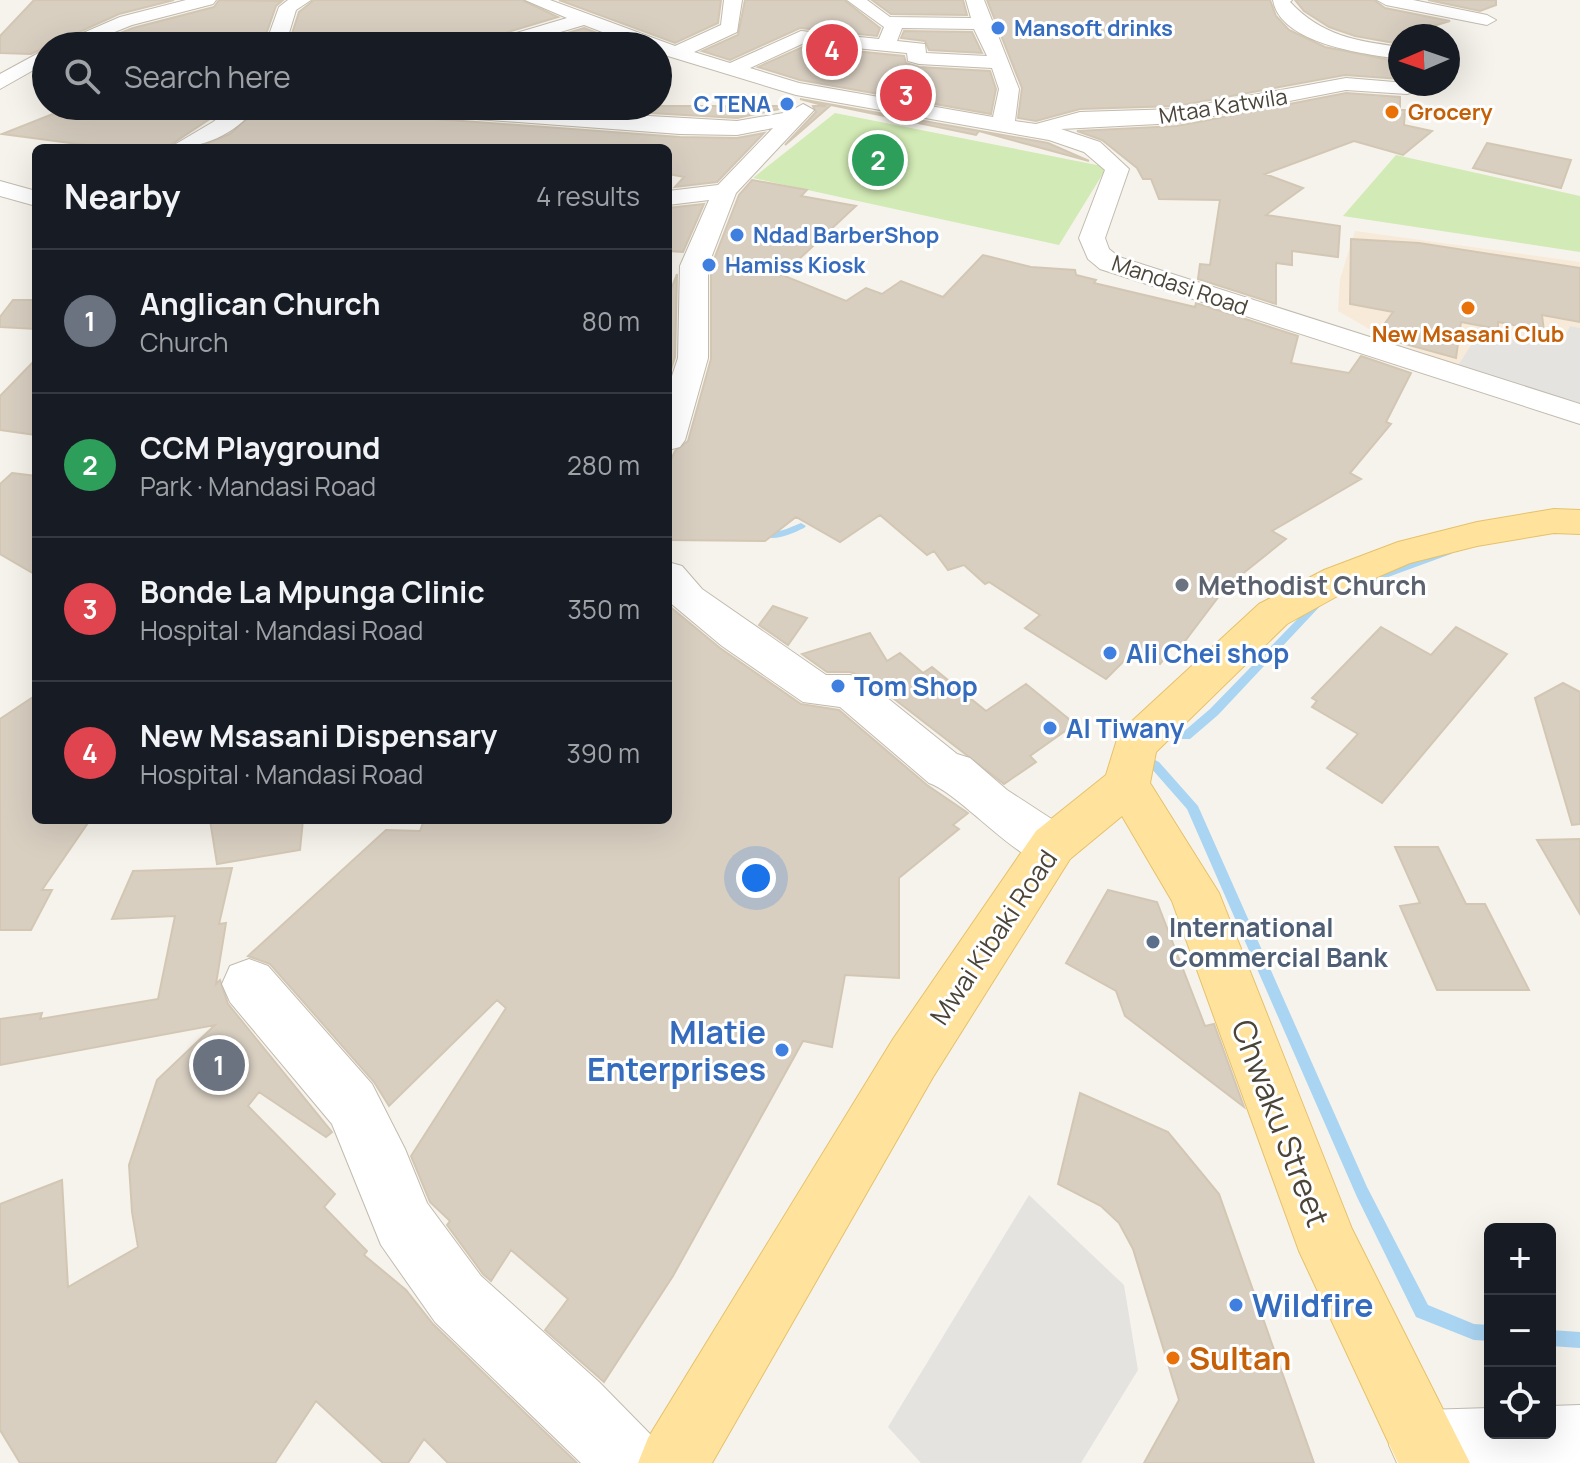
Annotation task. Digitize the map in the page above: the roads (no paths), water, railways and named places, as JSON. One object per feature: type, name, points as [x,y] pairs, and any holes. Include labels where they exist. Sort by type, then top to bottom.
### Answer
[{"type":"main road","points":[[1127,785],[1135,745],[1273,614],[1338,579],[1398,554],[1477,534],[1554,521],[1580,522]]},
{"type":"main road","name":"Mwai Kibaki Road","points":[[673,1463],[913,1058],[1053,845],[1127,785]]},
{"type":"main road","name":"Chwaku Street","points":[[1127,785],[1194,893],[1330,1251],[1429,1454]]},
{"type":"street","points":[[98,32],[126,21],[207,0]]},
{"type":"street","points":[[280,32],[288,7],[302,0]]},
{"type":"street","points":[[672,45],[730,28],[733,0]]},
{"type":"street","points":[[975,0],[1009,89],[1003,125]]},
{"type":"street","points":[[1283,0],[1280,2],[1293,18],[1324,41],[1388,51]]},
{"type":"street","points":[[1386,0],[1487,20]]},
{"type":"street","name":"Mandasi Road","points":[[547,2],[581,20],[616,32]]},
{"type":"street","points":[[861,4],[898,16],[983,24]]},
{"type":"street","points":[[728,71],[801,37],[885,45],[898,16]]},
{"type":"street","points":[[540,32],[581,20]]},
{"type":"street","points":[[893,46],[918,48],[915,57],[919,58],[1001,63]]},
{"type":"street","name":"Mandasi Road","points":[[672,51],[728,71],[820,94],[1036,130],[1092,147],[1117,169],[1092,238],[1093,248],[1104,260],[1140,275],[1580,414]]},
{"type":"street","points":[[0,83],[32,64]]},
{"type":"street","name":"Mtaa Katwila","points":[[1036,130],[1080,119],[1188,114],[1346,84],[1388,87]]},
{"type":"street","points":[[672,427],[693,358],[694,266],[725,191],[820,94]]},
{"type":"street","points":[[581,120],[737,128],[794,118]]},
{"type":"street","points":[[188,144],[229,120]]},
{"type":"street","points":[[0,188],[32,198]]},
{"type":"street","points":[[672,198],[725,191]]},
{"type":"street","points":[[672,580],[688,599],[736,636],[818,691],[850,691],[945,770],[954,771],[991,804],[1053,845]]},
{"type":"street","points":[[249,984],[352,1104],[384,1170],[403,1223],[458,1299],[564,1395],[629,1463]]},
{"type":"street","points":[[1429,1454],[1580,1440]]},
{"type":"waterway","points":[[0,10],[15,11]]},
{"type":"waterway","points":[[758,531],[774,536],[801,526]]},
{"type":"waterway","points":[[1355,586],[1448,552]]},
{"type":"waterway","points":[[1186,736],[1214,712],[1321,600]]},
{"type":"waterway","points":[[1155,765],[1192,806],[1362,1192],[1422,1311],[1474,1332],[1484,1333]]},
{"type":"waterway","points":[[1556,1338],[1580,1340]]},
{"type":"place","name":"Mansoft drinks","points":[[998,28]]},
{"type":"place","name":"New Msasani Dispensary","points":[[832,50]]},
{"type":"place","name":"Bonde La Mpunga Clinic","points":[[906,95]]},
{"type":"place","name":"C TENA","points":[[787,104]]},
{"type":"place","name":"Grocery","points":[[1392,112]]},
{"type":"place","name":"CCM Playground","points":[[878,160]]},
{"type":"place","name":"Ndad BarberShop","points":[[737,235]]},
{"type":"place","name":"Hamiss Kiosk","points":[[709,265]]},
{"type":"place","name":"New Msasani Club","points":[[1468,308]]},
{"type":"place","name":"Methodist Church","points":[[1182,585]]},
{"type":"place","name":"Ali Chei shop","points":[[1110,653]]},
{"type":"place","name":"Tom Shop","points":[[838,686]]},
{"type":"place","name":"Al Tiwany","points":[[1050,728]]},
{"type":"place","name":"International Commercial Bank","points":[[1153,942]]},
{"type":"place","name":"Mlatie Enterprises","points":[[782,1050]]},
{"type":"place","name":"Anglican Church","points":[[219,1065]]},
{"type":"place","name":"Wildfire","points":[[1236,1305]]},
{"type":"place","name":"Sultan","points":[[1173,1358]]}]
